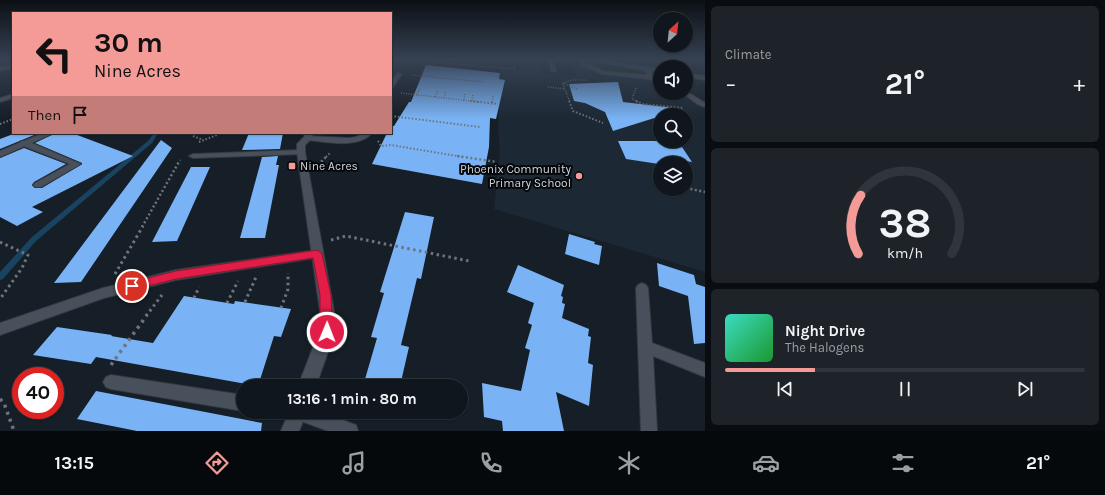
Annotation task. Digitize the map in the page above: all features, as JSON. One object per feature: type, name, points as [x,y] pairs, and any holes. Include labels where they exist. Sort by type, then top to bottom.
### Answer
[{"type":"street","points":[[0,100],[12,96]]},
{"type":"street","points":[[0,154],[47,134]]},
{"type":"street","points":[[309,135],[301,144],[301,152],[325,295],[327,332],[310,379]]},
{"type":"street","points":[[0,329],[103,293],[176,275],[288,258],[316,248]]},
{"type":"street","points":[[290,431],[295,419]]},
{"type":"lane","points":[[693,98],[705,105]]},
{"type":"lane","points":[[309,135],[354,140],[366,137],[368,134]]},
{"type":"lane","points":[[24,143],[77,164],[38,185]]},
{"type":"lane","points":[[193,156],[301,152]]},
{"type":"lane","points":[[642,288],[649,431]]},
{"type":"lane","points":[[644,346],[705,370]]},
{"type":"lane","points":[[111,382],[236,402]]},
{"type":"lane","points":[[317,419],[350,431]]},
{"type":"path","points":[[453,79],[484,82]]},
{"type":"path","points":[[562,83],[574,111],[603,123]]},
{"type":"path","points":[[638,84],[632,99],[643,104],[688,108]]},
{"type":"path","points":[[548,87],[565,89]]},
{"type":"path","points":[[418,95],[420,88]]},
{"type":"path","points":[[436,97],[438,90]]},
{"type":"path","points":[[444,98],[446,91]]},
{"type":"path","points":[[398,92],[498,104]]},
{"type":"path","points":[[464,100],[465,93]]},
{"type":"path","points":[[472,101],[473,94]]},
{"type":"path","points":[[492,103],[493,96]]},
{"type":"path","points":[[392,116],[480,127]]},
{"type":"path","points":[[0,124],[12,119]]},
{"type":"path","points":[[193,146],[219,134]]},
{"type":"path","points":[[193,136],[204,140]]},
{"type":"path","points":[[376,137],[381,146],[391,145],[497,162]]},
{"type":"path","points":[[305,179],[333,150]]},
{"type":"path","points":[[103,293],[183,156]]},
{"type":"path","points":[[693,189],[705,192]]},
{"type":"path","points":[[316,248],[346,236],[469,261]]},
{"type":"path","points":[[0,242],[28,255],[22,268],[0,299]]},
{"type":"path","points":[[281,308],[288,289],[288,258]]},
{"type":"path","points":[[245,302],[262,262]]},
{"type":"path","points":[[228,303],[246,264]]},
{"type":"path","points":[[111,382],[100,380],[176,275]]},
{"type":"path","points":[[0,399],[4,403],[14,431]]},
{"type":"shaded area","name":"Phoenix Community Primary School","points":[[501,79],[653,79],[653,100],[693,100],[693,95],[705,101],[705,272],[494,209],[500,152],[498,130]]},
{"type":"building","points":[[420,79],[505,80],[496,119],[490,118],[489,147],[482,184],[372,164],[387,134],[392,134],[392,126],[394,126],[409,102],[411,102]]},
{"type":"building","points":[[618,82],[623,102],[674,108],[653,108],[653,118],[613,131],[605,112],[585,103],[574,101],[569,84]]},
{"type":"building","points":[[13,134],[37,134],[0,149],[0,139]]},
{"type":"building","points":[[53,134],[75,134],[133,156],[32,207],[43,212],[17,226],[0,217],[0,158],[24,148],[66,164],[34,182],[32,185],[35,188],[42,188],[82,164],[35,143]]},
{"type":"building","points":[[249,134],[283,134],[280,149],[242,150]]},
{"type":"building","points":[[161,140],[172,148],[81,282],[54,283]]},
{"type":"building","points":[[618,141],[653,141],[653,148],[683,148],[688,156],[653,156],[653,163],[626,159]]},
{"type":"building","points":[[278,156],[276,165],[279,165],[265,238],[240,238],[262,157]]},
{"type":"building","points":[[191,167],[210,167],[177,241],[152,242]]},
{"type":"building","points":[[405,212],[434,217],[421,279],[417,278],[401,345],[409,347],[402,379],[365,379],[377,338],[371,337],[384,293],[380,292]]},
{"type":"building","points":[[569,234],[595,242],[594,244],[602,246],[599,265],[565,254]]},
{"type":"building","points":[[657,263],[694,275],[696,284],[705,287],[705,343],[694,344],[688,296],[659,286]]},
{"type":"building","points":[[518,265],[564,285],[561,296],[563,297],[562,303],[565,304],[562,318],[589,329],[588,336],[591,337],[588,363],[593,365],[589,406],[556,392],[564,431],[503,431],[502,421],[484,417],[482,383],[521,391],[530,350],[525,348],[532,325],[528,323],[534,303],[507,292]]},
{"type":"building","points":[[184,296],[234,304],[235,301],[291,309],[281,337],[274,336],[260,379],[236,379],[236,382],[96,357],[91,364],[33,355],[57,327],[153,343]]},
{"type":"building","points":[[96,391],[262,423],[261,431],[137,431],[77,419]]},
{"type":"waterway","points":[[0,277],[34,239],[150,142],[155,134]]},
{"type":"place","name":"Nine Acres","points":[[292,166]]},
{"type":"place","name":"Phoenix Community Primary School","points":[[579,176]]},
{"type":"route","points":[[132,286],[176,275],[317,254],[325,295],[327,332]]}]
